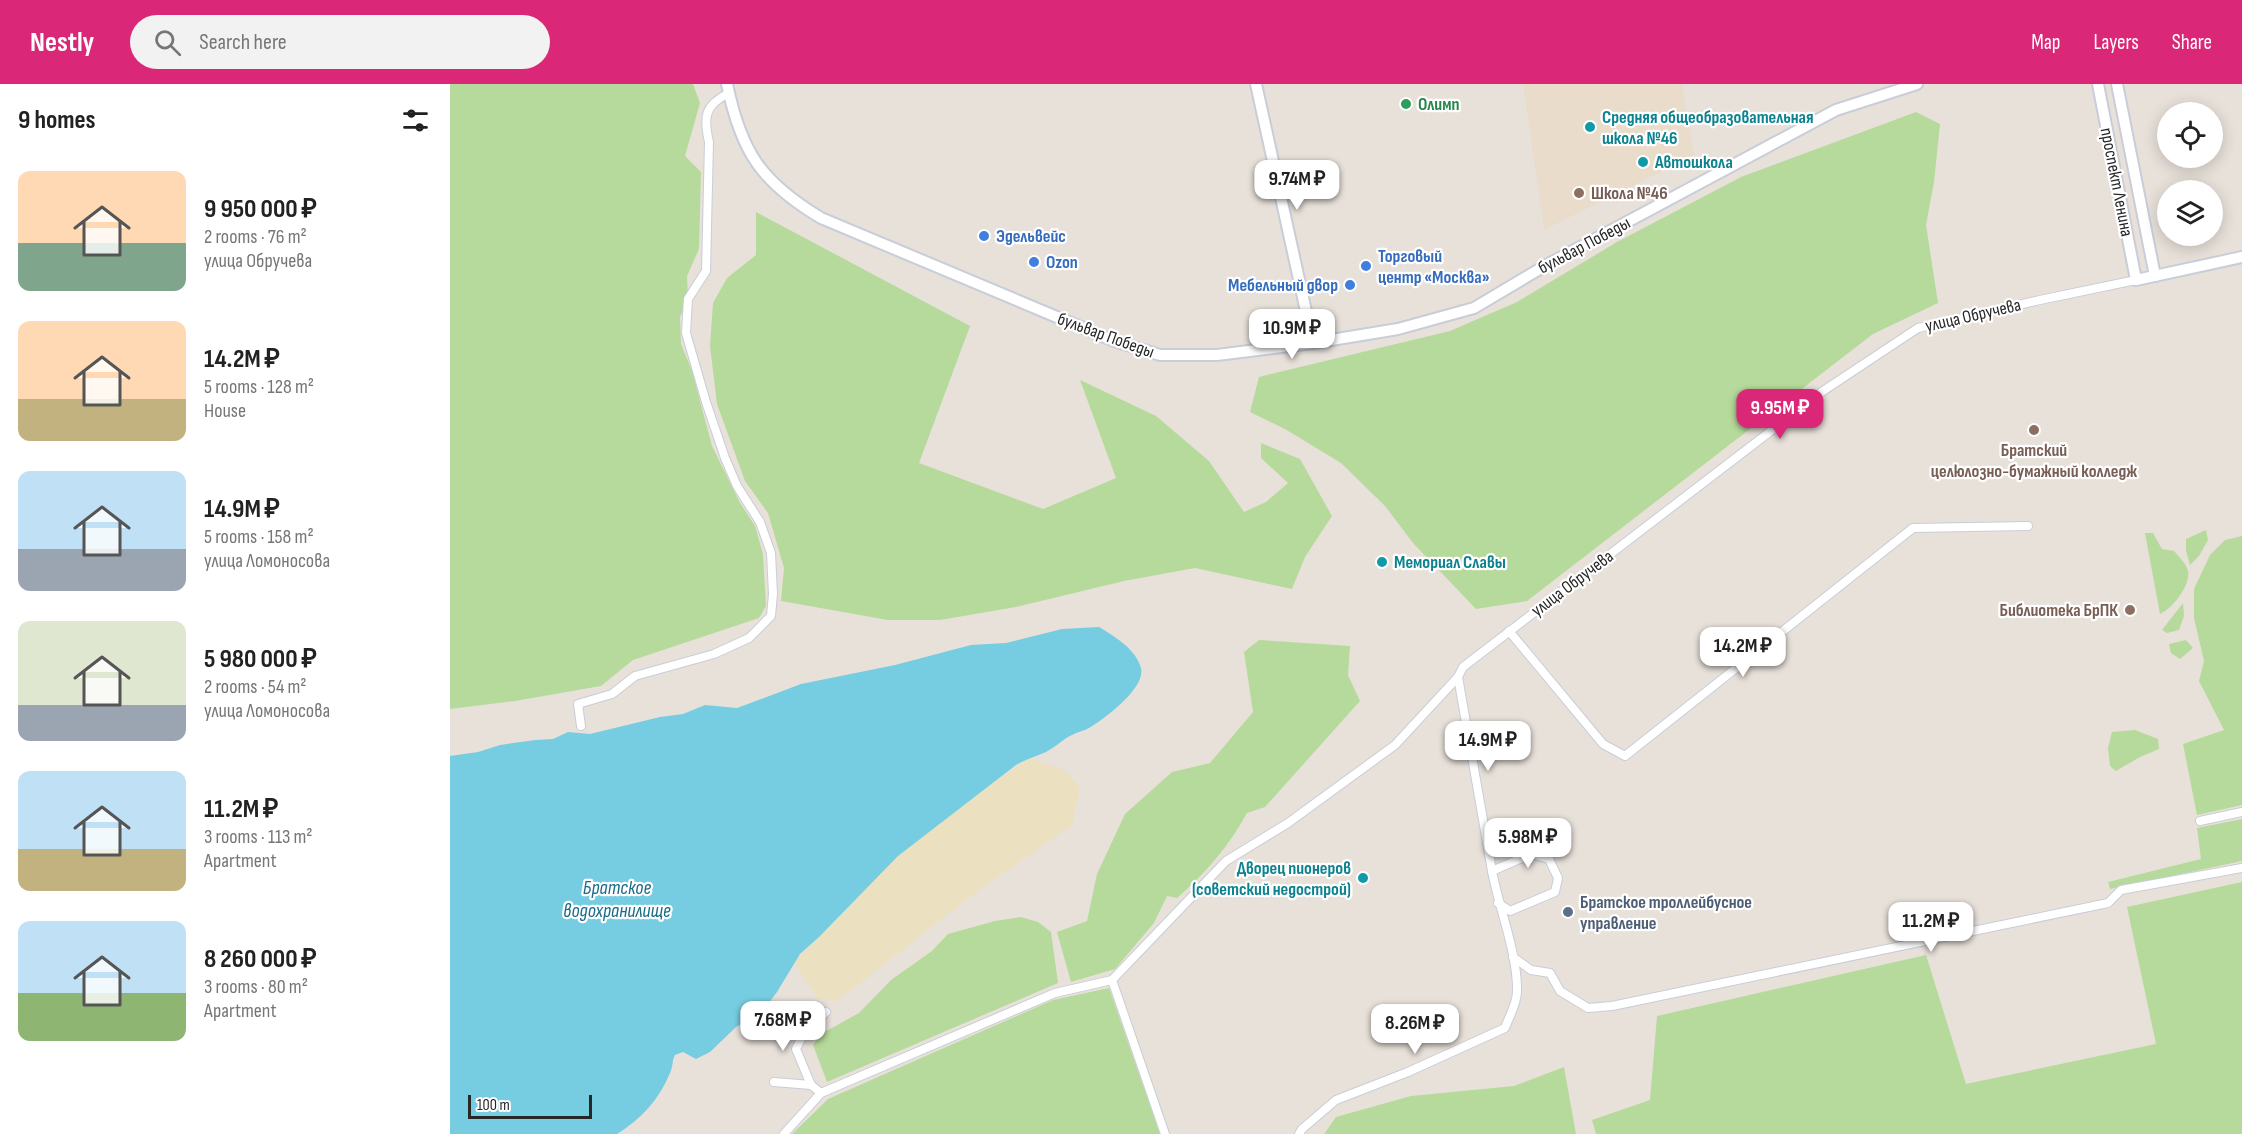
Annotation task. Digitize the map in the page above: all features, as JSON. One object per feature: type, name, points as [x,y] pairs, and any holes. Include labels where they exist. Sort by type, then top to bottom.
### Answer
[{"type":"street","points":[[1256,84],[1313,343]]},
{"type":"street","name":"бульвар Победы","points":[[728,88],[740,132],[752,158],[764,174],[789,197],[821,218],[1114,341],[1160,355],[1217,355],[1398,329],[1474,308],[1543,267],[1836,110],[1917,84]]},
{"type":"street","name":"проспект Ленина","points":[[2098,84],[2136,280]]},
{"type":"street","name":"проспект Ленина","points":[[2117,84],[2155,276]]},
{"type":"street","points":[[581,726],[578,704],[612,694],[635,676],[714,654],[749,638],[771,616],[773,594],[771,553],[760,522],[737,486],[725,458],[706,402],[687,333],[688,299],[706,270],[709,142],[705,126],[709,107],[728,88]]},
{"type":"street","name":"улица Обручева","points":[[1112,980],[1226,861],[1288,823],[1395,745],[1458,677],[1463,667],[1823,391],[1918,328],[2242,257]]},
{"type":"street","points":[[1509,631],[1603,744],[1624,756],[1913,528],[2028,526]]},
{"type":"street","points":[[1299,1134],[1336,1100],[1408,1072],[1505,1028],[1517,994],[1513,957],[1498,903],[1458,677]]},
{"type":"street","points":[[2200,821],[2242,812]]},
{"type":"street","points":[[1492,871],[1531,854],[1549,859],[1558,878],[1556,892],[1535,902],[1510,911],[1498,903]]},
{"type":"street","points":[[1513,957],[1531,970],[1550,973],[1560,991],[1588,1008],[1612,1006],[2108,903],[2121,890],[2242,867]]},
{"type":"street","points":[[784,1134],[821,1093],[1055,993],[1112,980],[1165,1134]]},
{"type":"street","points":[[821,1093],[811,1085],[796,1049],[804,1032],[826,1012]]},
{"type":"street","points":[[774,1082],[811,1085]]},
{"type":"shaded area","name":"Школа №46","points":[[1523,84],[1682,84],[1694,155],[1544,230]]},
{"type":"green space","points":[[450,84],[693,84],[700,103],[685,156],[701,172],[699,249],[687,276],[688,299],[680,317],[681,344],[692,371],[712,446],[739,501],[755,526],[763,554],[766,606],[759,618],[633,660],[601,686],[515,701],[450,709]]},
{"type":"green space","points":[[1916,112],[1940,124],[1934,182],[1926,225],[1938,303],[1873,334],[1527,601],[1476,609],[1413,543],[1385,506],[1341,463],[1285,429],[1250,412],[1259,377],[1450,331],[1517,302],[1617,242],[1741,177]]},
{"type":"green space","points":[[756,212],[970,326],[919,463],[1043,509],[1116,478],[1080,380],[1156,416],[1209,461],[1244,512],[1266,502],[1288,483],[1261,458],[1261,443],[1300,459],[1332,516],[1305,557],[1292,589],[1195,568],[1124,581],[1016,607],[940,620],[888,620],[781,601],[784,568],[768,513],[745,481],[717,404],[710,346],[713,303],[727,278],[756,255]]},
{"type":"green space","points":[[2206,530],[2208,540],[2199,556],[2190,565],[2186,551],[2186,539]]},
{"type":"green space","points":[[2145,533],[2153,533],[2162,549],[2174,551],[2188,571],[2187,583],[2180,596],[2160,614]]},
{"type":"green space","points":[[2242,536],[2242,805],[2197,815],[2183,744],[2224,730],[2199,681],[2204,661],[2194,618],[2194,589],[2210,555],[2225,540]]},
{"type":"green space","points":[[2183,603],[2184,616],[2179,630],[2167,633],[2162,630]]},
{"type":"green space","points":[[1259,640],[1350,646],[1348,675],[1360,701],[1265,807],[1247,813],[1225,848],[1198,879],[1177,898],[1167,896],[1154,923],[1115,969],[1071,982],[1057,932],[1087,921],[1097,874],[1125,814],[1172,772],[1210,763],[1253,712],[1244,652]]},
{"type":"green space","points":[[2186,640],[2193,648],[2180,659],[2171,653],[2169,644]]},
{"type":"green space","points":[[2135,730],[2158,739],[2159,749],[2116,771],[2110,766],[2108,748],[2112,732]]},
{"type":"green space","points":[[2242,819],[2242,861],[2110,889],[2108,882],[2201,859],[2197,828]]},
{"type":"green space","points":[[2242,882],[2242,1134],[1596,1134],[1592,1120],[1650,1100],[1657,1016],[1926,955],[1966,1084],[2156,1044],[2127,907]]},
{"type":"green space","points":[[1021,917],[1038,922],[1051,932],[1058,983],[827,1082],[813,1045],[821,1034],[859,1013],[891,980],[932,951],[948,934],[995,921]]},
{"type":"green space","points":[[1109,988],[1160,1134],[792,1134],[828,1099],[1053,1000]]},
{"type":"green space","points":[[1564,1067],[1576,1134],[1324,1134],[1336,1117],[1411,1096],[1514,1086]]},
{"type":"sand","points":[[1029,758],[1064,770],[1080,787],[1072,825],[974,894],[837,1001],[817,998],[794,962],[898,856],[965,803]]},
{"type":"water","name":"Братское водохранилище","points":[[1099,627],[1118,639],[1138,661],[1141,676],[1131,693],[1104,718],[1089,728],[1016,765],[898,856],[800,954],[761,1013],[736,1027],[710,1052],[696,1059],[683,1052],[675,1055],[666,1083],[648,1108],[634,1122],[617,1134],[450,1134],[450,756],[478,752],[500,745],[553,739],[568,732],[590,734],[660,717],[683,714],[705,705],[737,708],[801,684],[895,665],[971,645],[1006,643],[1062,629]]},
{"type":"place","name":"Олимп","points":[[1406,104]]},
{"type":"place","name":"Средняя общеобразовательная школа №46","points":[[1590,127]]},
{"type":"place","name":"Автошкола","points":[[1643,162]]},
{"type":"place","name":"Школа №46","points":[[1579,193]]},
{"type":"place","name":"Эдельвейс","points":[[984,236]]},
{"type":"place","name":"Ozon","points":[[1034,262]]},
{"type":"place","name":"Торговый центр «Москва»","points":[[1366,266]]},
{"type":"place","name":"Мебельный двор","points":[[1350,285]]},
{"type":"place","name":"Братский целюлозно-бумажный колледж","points":[[2034,430]]},
{"type":"place","name":"Мемориал Славы","points":[[1382,562]]},
{"type":"place","name":"Библиотека БрПК","points":[[2130,610]]},
{"type":"place","name":"Дворец пионеров (советский недострой)","points":[[1363,878]]},
{"type":"place","name":"Братское троллейбусное управление","points":[[1568,912]]}]
